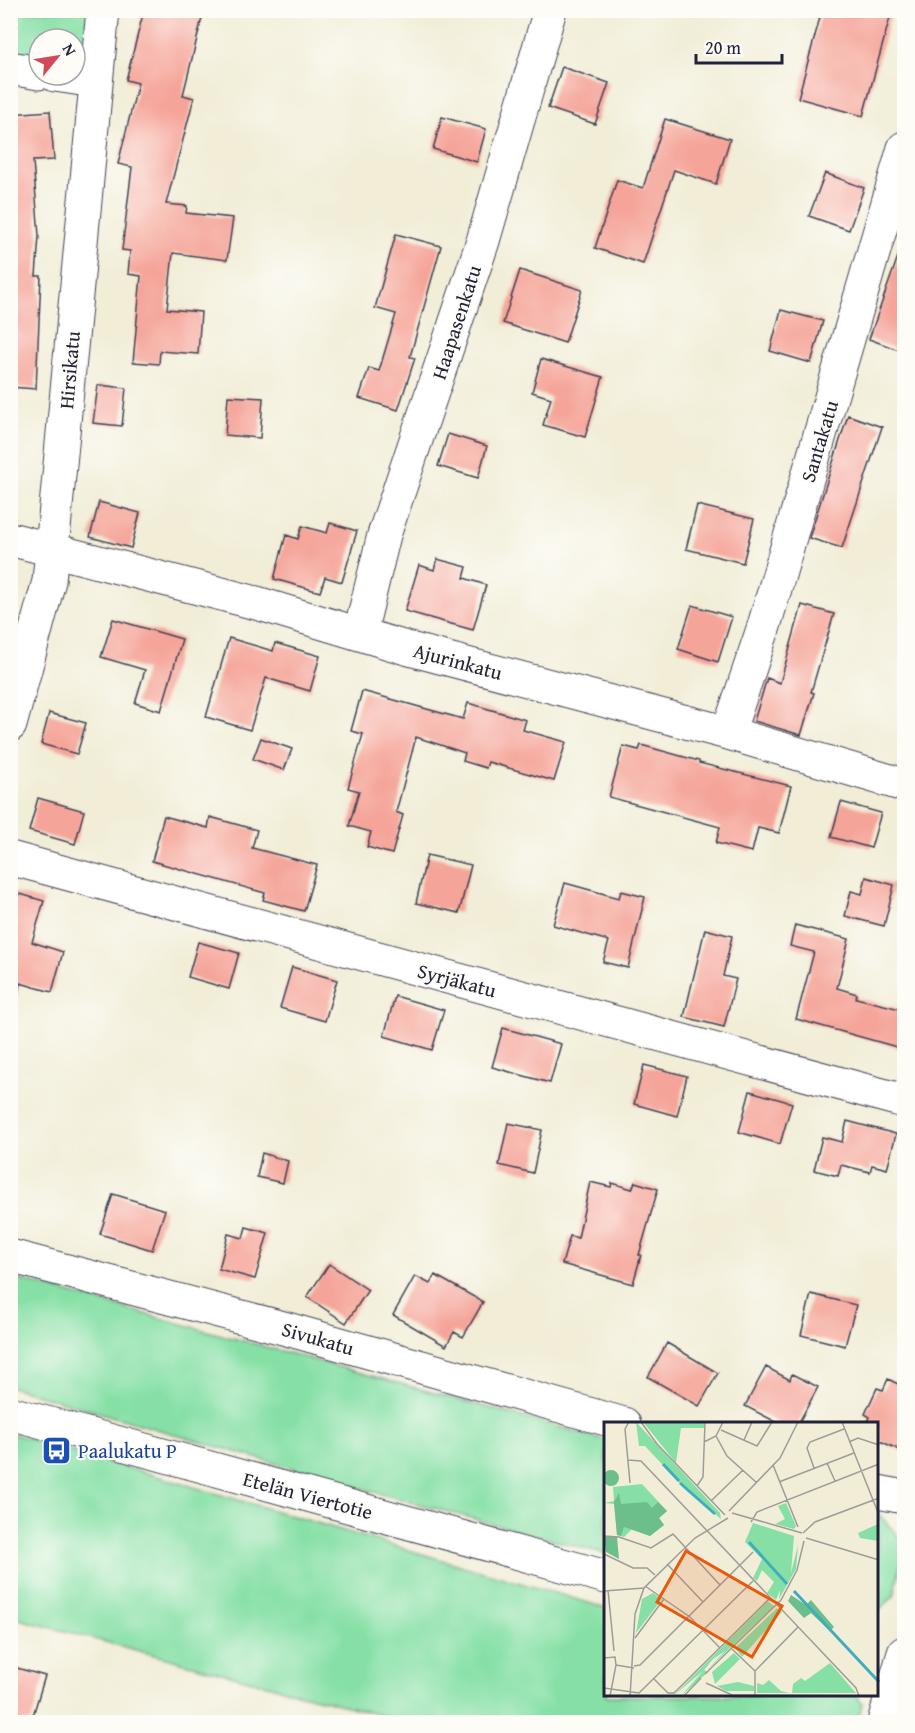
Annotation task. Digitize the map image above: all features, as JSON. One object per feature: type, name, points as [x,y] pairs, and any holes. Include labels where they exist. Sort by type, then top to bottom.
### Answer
[{"type":"street","name":"Hirsikatu","points":[[10,725],[49,581],[103,10]]},
{"type":"street","name":"Haapasenkatu","points":[[360,633],[384,534],[483,241],[550,10]]},
{"type":"street","points":[[10,68],[27,71]]},
{"type":"street","points":[[87,80],[96,81]]},
{"type":"street","name":"Santakatu","points":[[728,733],[771,603],[904,148]]},
{"type":"street","name":"Ajurinkatu","points":[[10,539],[360,633],[406,648],[728,733],[904,785]]},
{"type":"street","name":"Syrjäkatu","points":[[10,858],[904,1101]]},
{"type":"street","name":"Sivukatu","points":[[10,1256],[287,1329],[617,1422]]},
{"type":"street","name":"Etelän Viertotie","points":[[10,1413],[604,1576]]},
{"type":"street","points":[[879,1492],[904,1497]]},
{"type":"street","points":[[879,1646],[904,1652],[884,1722]]},
{"type":"green space","points":[[10,11],[96,11],[95,40],[87,50],[87,27],[27,27],[27,57],[11,54]]},
{"type":"green space","points":[[10,1277],[604,1439],[604,1553],[385,1495],[11,1387]]},
{"type":"green space","points":[[10,1433],[604,1607],[604,1697],[858,1697],[862,1703],[858,1722],[407,1722],[11,1617]]},
{"type":"green space","points":[[879,1515],[896,1533],[904,1549],[894,1596],[879,1610]]},
{"type":"building","points":[[144,10],[204,10],[183,95],[194,98],[166,204],[187,206],[186,213],[233,218],[227,260],[173,253],[167,309],[201,312],[198,354],[160,351],[159,364],[133,362],[141,276],[128,274],[130,251],[122,250],[132,167],[118,164],[138,83],[126,80]]},
{"type":"building","points":[[822,10],[892,10],[863,116],[798,98]]},
{"type":"building","points":[[562,67],[609,83],[595,124],[548,108]]},
{"type":"building","points":[[50,111],[54,160],[33,161],[39,236],[36,276],[41,276],[36,389],[10,387],[10,114]]},
{"type":"building","points":[[442,117],[486,129],[477,162],[433,149]]},
{"type":"building","points":[[665,119],[730,139],[716,184],[674,170],[643,264],[595,248],[617,180],[643,188]]},
{"type":"building","points":[[825,173],[864,188],[849,230],[809,216]]},
{"type":"building","points":[[396,234],[441,246],[410,357],[415,358],[398,410],[359,398],[369,368],[379,371],[396,314],[375,308]]},
{"type":"building","points":[[901,248],[904,248],[904,352],[869,339]]},
{"type":"building","points":[[520,270],[582,290],[565,343],[503,323]]},
{"type":"building","points":[[781,310],[823,321],[811,363],[770,351]]},
{"type":"building","points":[[541,359],[603,377],[585,437],[543,425],[551,398],[532,392]]},
{"type":"building","points":[[98,385],[126,388],[122,426],[93,423]]},
{"type":"building","points":[[228,396],[263,398],[260,438],[225,435]]},
{"type":"building","points":[[848,415],[882,427],[842,548],[809,538]]},
{"type":"building","points":[[448,434],[487,446],[478,478],[438,466]]},
{"type":"building","points":[[99,502],[140,513],[131,548],[90,537]]},
{"type":"building","points":[[697,505],[754,519],[743,563],[686,549]]},
{"type":"building","points":[[330,523],[357,531],[342,582],[325,577],[320,592],[274,579],[286,535],[298,539],[302,526],[327,533]]},
{"type":"building","points":[[437,559],[467,567],[464,578],[486,585],[473,630],[405,611],[419,565],[434,570]]},
{"type":"building","points":[[692,605],[732,617],[718,662],[678,649]]},
{"type":"building","points":[[802,605],[834,614],[801,735],[754,721],[767,678],[780,683]]},
{"type":"building","points":[[113,619],[182,639],[161,711],[135,703],[145,670],[101,657]]},
{"type":"building","points":[[229,638],[273,651],[275,643],[320,656],[310,691],[266,678],[250,730],[206,717]]},
{"type":"building","points":[[362,691],[463,719],[468,703],[526,720],[523,730],[566,742],[554,781],[488,762],[486,768],[463,761],[465,753],[416,737],[396,812],[403,815],[392,854],[367,847],[371,832],[349,826],[359,791],[348,788],[363,734],[351,731]]},
{"type":"building","points":[[49,713],[86,723],[77,754],[41,744]]},
{"type":"building","points":[[261,738],[292,749],[284,770],[253,759]]},
{"type":"building","points":[[641,745],[699,761],[699,763],[791,786],[779,833],[758,828],[752,852],[716,843],[720,827],[609,797],[623,746],[639,750]]},
{"type":"building","points":[[38,798],[84,811],[75,844],[29,831]]},
{"type":"building","points":[[841,802],[881,813],[871,848],[831,837]]},
{"type":"building","points":[[164,816],[208,828],[210,817],[257,830],[252,848],[317,865],[304,911],[263,900],[265,893],[152,861]]},
{"type":"building","points":[[427,855],[471,865],[459,913],[416,903]]},
{"type":"building","points":[[866,877],[894,885],[884,926],[845,916],[851,891],[862,894]]},
{"type":"building","points":[[565,883],[619,898],[621,891],[645,897],[628,968],[603,962],[609,941],[553,925]]},
{"type":"building","points":[[10,891],[44,901],[32,942],[63,952],[52,992],[20,983],[17,996],[10,995]]},
{"type":"building","points":[[795,925],[849,939],[837,988],[857,994],[856,998],[904,1010],[904,1049],[796,1019],[814,952],[790,946]]},
{"type":"building","points":[[705,929],[732,936],[723,976],[736,979],[724,1027],[684,1017]]},
{"type":"building","points":[[198,942],[239,953],[229,989],[188,977]]},
{"type":"building","points":[[292,967],[337,980],[325,1021],[280,1008]]},
{"type":"building","points":[[395,996],[444,1010],[432,1050],[384,1036]]},
{"type":"building","points":[[503,1028],[561,1044],[550,1083],[492,1067]]},
{"type":"building","points":[[644,1065],[687,1076],[677,1116],[634,1104]]},
{"type":"building","points":[[750,1091],[792,1103],[780,1144],[739,1132]]},
{"type":"building","points":[[847,1121],[896,1134],[887,1169],[872,1165],[870,1172],[841,1165],[838,1176],[814,1170],[822,1137],[842,1142]]},
{"type":"building","points":[[508,1123],[542,1130],[533,1173],[499,1165]]},
{"type":"building","points":[[262,1153],[288,1161],[283,1183],[257,1177]]},
{"type":"building","points":[[590,1182],[611,1187],[612,1183],[632,1189],[635,1182],[658,1189],[633,1284],[562,1264],[570,1236],[578,1238]]},
{"type":"building","points":[[113,1194],[165,1210],[152,1250],[100,1234]]},
{"type":"building","points":[[246,1227],[268,1233],[255,1279],[219,1269],[228,1234],[243,1238]]},
{"type":"building","points":[[329,1264],[368,1290],[346,1323],[307,1297]]},
{"type":"building","points":[[435,1275],[483,1302],[463,1337],[454,1332],[446,1346],[393,1315],[415,1276],[430,1284]]},
{"type":"building","points":[[811,1294],[856,1305],[845,1346],[801,1335]]},
{"type":"building","points":[[667,1343],[718,1373],[699,1406],[648,1377]]},
{"type":"building","points":[[766,1367],[790,1380],[792,1374],[818,1387],[799,1422],[776,1422],[745,1406]]},
{"type":"building","points":[[888,1379],[904,1387],[904,1452],[879,1440],[879,1422],[868,1422],[870,1417],[865,1414],[877,1388],[883,1390]]},
{"type":"building","points":[[10,1666],[45,1676],[31,1722],[10,1722]]},
{"type":"place","name":"Paalukatu P","points":[[57,1450]]}]
